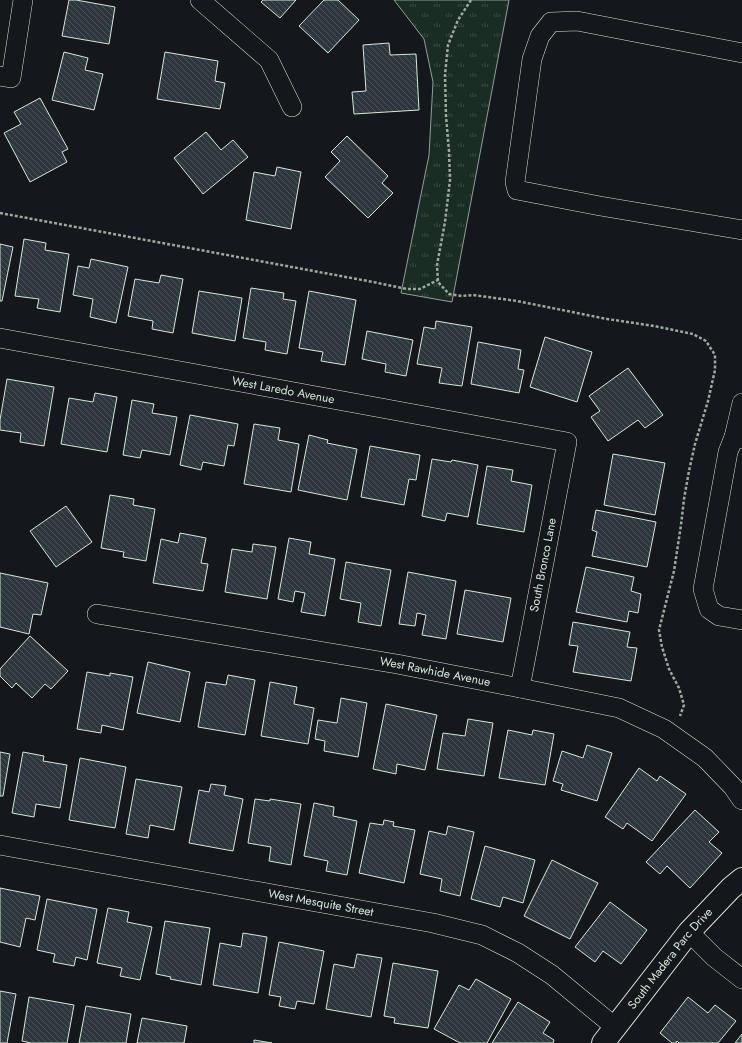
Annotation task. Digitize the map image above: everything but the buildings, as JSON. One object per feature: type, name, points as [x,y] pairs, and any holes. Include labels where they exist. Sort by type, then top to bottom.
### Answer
[{"type":"street","points":[[5,77],[23,0]]},
{"type":"street","points":[[200,0],[269,60],[292,107]]},
{"type":"street","points":[[742,53],[577,21],[551,22],[540,36],[532,59],[515,182],[517,190],[600,206],[742,230]]},
{"type":"street","name":"West Laredo Avenue","points":[[0,338],[567,442]]},
{"type":"street","points":[[742,403],[738,438],[728,452],[702,589],[709,609],[719,616],[742,620]]},
{"type":"street","name":"South Bronco Lane","points":[[520,688],[567,442]]},
{"type":"street","name":"West Rawhide Avenue","points":[[97,614],[397,664],[619,708],[664,729],[705,758],[733,786],[742,800]]},
{"type":"street","name":"West Mesquite Street","points":[[0,844],[433,923],[482,935],[518,953],[552,975],[609,1035]]},
{"type":"street","name":"South Madera Parc Drive","points":[[609,1035],[689,932],[731,888],[742,879]]},
{"type":"street","points":[[689,932],[714,957],[742,979]]},
{"type":"path","points":[[471,0],[458,20],[448,45],[445,75],[450,180],[445,222],[437,265],[438,282],[449,294],[462,296],[473,295],[517,301],[693,334],[706,341],[715,355],[715,370],[689,471],[674,571],[659,630],[669,669],[679,688],[684,705],[679,718],[670,733]]},
{"type":"path","points":[[0,214],[407,289],[420,289],[438,280]]},
{"type":"green space","points":[[394,0],[509,0],[452,302],[401,293],[429,155],[433,82],[424,39]]}]
